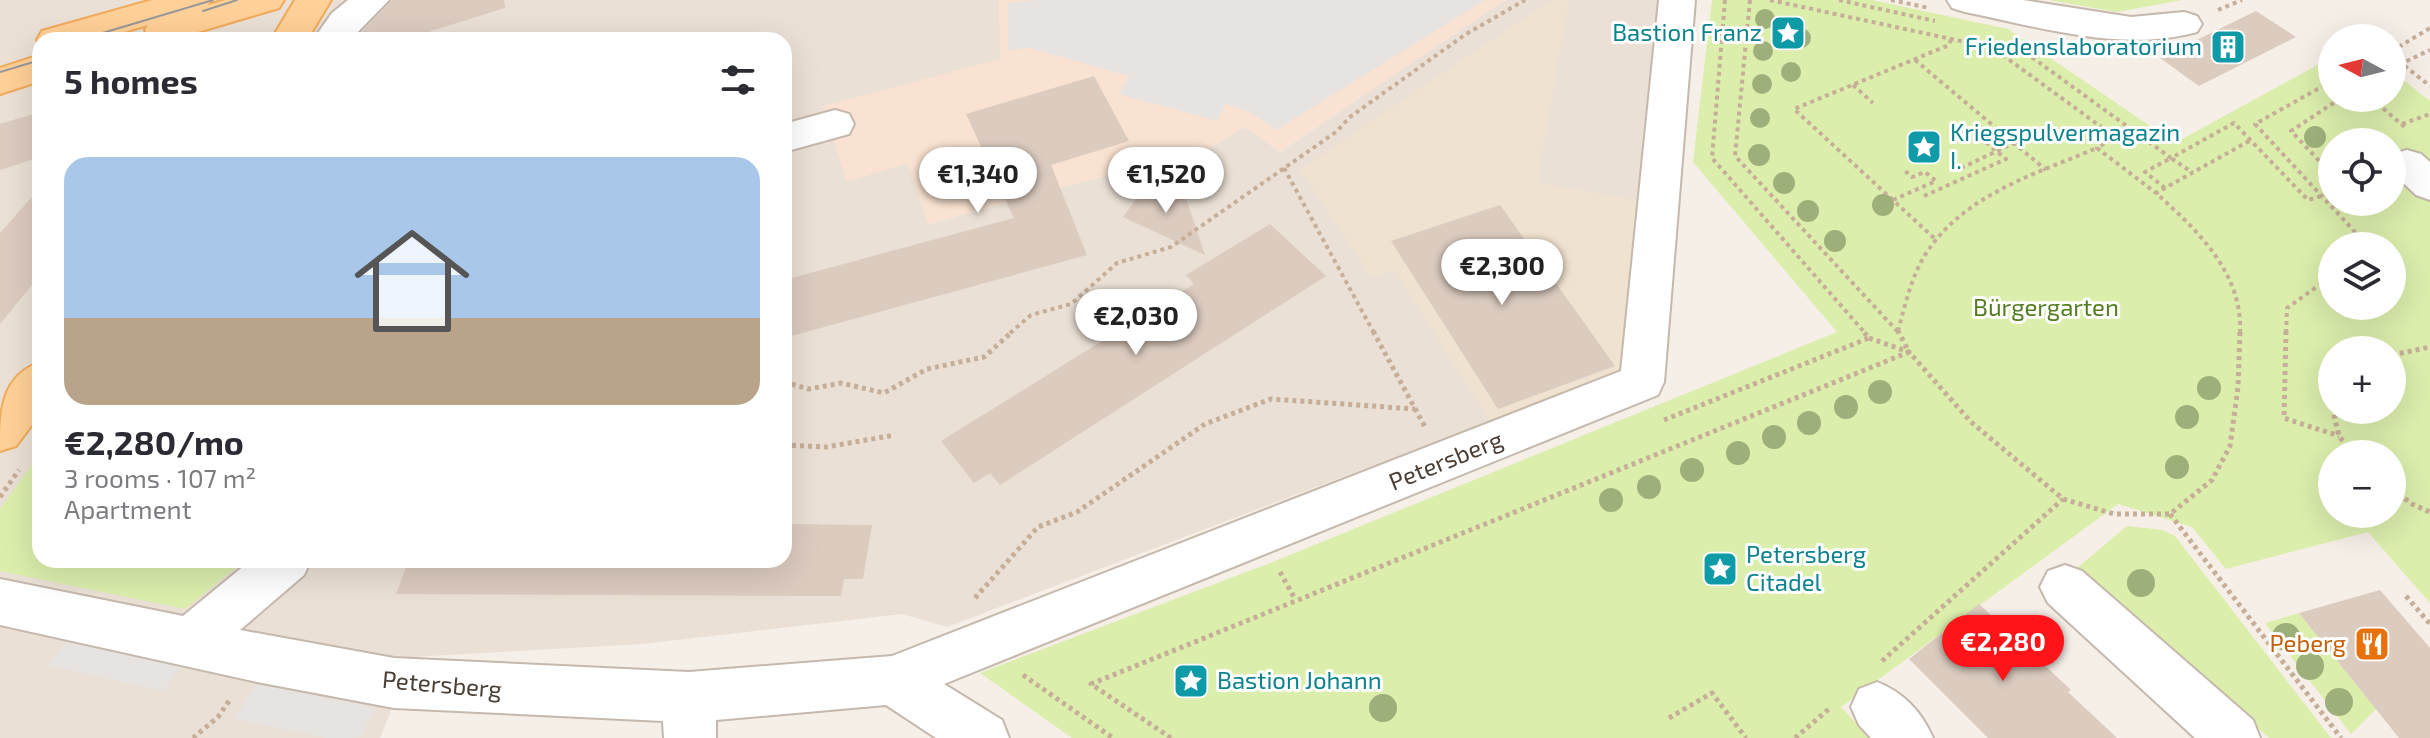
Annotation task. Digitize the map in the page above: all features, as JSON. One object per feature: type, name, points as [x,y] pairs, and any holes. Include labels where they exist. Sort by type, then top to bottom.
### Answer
[{"type":"main road","points":[[83,32],[193,0]]},
{"type":"main road","points":[[157,32],[266,0]]},
{"type":"main road","points":[[294,32],[313,0]]},
{"type":"main road","points":[[0,56],[32,46]]},
{"type":"main road","points":[[0,81],[32,71]]},
{"type":"main road","points":[[0,432],[32,390]]},
{"type":"street","points":[[337,32],[345,21],[371,0]]},
{"type":"street","name":"Petersberg","points":[[0,602],[257,658],[394,683],[689,718],[892,680],[1642,382],[1677,0]]},
{"type":"street","points":[[1947,10],[2131,29],[2184,24]]},
{"type":"street","points":[[792,136],[835,124]]},
{"type":"street","points":[[190,641],[277,568]]},
{"type":"street","points":[[2065,587],[2234,738]]},
{"type":"street","points":[[892,680],[983,738]]},
{"type":"path","points":[[792,384],[809,389],[841,383],[884,393],[927,369],[984,357],[1031,315],[1071,304],[1117,263],[1171,247],[1466,34],[1525,0]]},
{"type":"path","points":[[1770,0],[1993,48],[2115,137]]},
{"type":"path","points":[[1839,0],[1947,10]]},
{"type":"path","points":[[1891,0],[1947,10]]},
{"type":"path","points":[[2406,44],[2430,28]]},
{"type":"path","points":[[1934,238],[1794,109],[1949,45],[1951,38]]},
{"type":"path","points":[[2013,43],[2193,173]]},
{"type":"path","points":[[2406,61],[2430,50]]},
{"type":"path","points":[[1914,60],[2046,170]]},
{"type":"path","points":[[2406,67],[2430,86]]},
{"type":"path","points":[[1853,85],[1873,103]]},
{"type":"path","points":[[2318,89],[2255,124],[2318,193]]},
{"type":"path","points":[[2318,160],[2291,131],[2320,112]]},
{"type":"path","points":[[2387,112],[2401,124],[2416,160]]},
{"type":"path","points":[[2401,124],[2430,114]]},
{"type":"path","points":[[2165,188],[2145,172],[2234,123],[2308,200],[2318,197]]},
{"type":"path","points":[[1898,331],[1904,296],[1934,238],[1970,204],[2133,131]]},
{"type":"path","points":[[1924,196],[2006,159],[1981,138]]},
{"type":"path","points":[[2156,193],[2251,140]]},
{"type":"path","points":[[1961,168],[2014,143]]},
{"type":"path","points":[[1869,338],[1909,352],[1971,422],[2063,499],[2114,514],[2170,514],[2212,480],[2230,446],[2238,387],[2241,315],[2223,265],[2198,231],[2156,193],[2097,148]]},
{"type":"path","points":[[1284,168],[1444,463]]},
{"type":"path","points":[[1893,200],[1936,181],[1925,172],[1912,177],[1904,170]]},
{"type":"path","points":[[2340,216],[2355,232]]},
{"type":"path","points":[[2318,286],[2287,308],[2284,418],[2339,436]]},
{"type":"path","points":[[2406,352],[2430,347]]},
{"type":"path","points":[[972,602],[1038,527],[1077,512],[1205,424],[1271,399],[1415,409]]},
{"type":"path","points":[[2336,424],[2342,440]]},
{"type":"path","points":[[792,447],[832,447],[895,435]]},
{"type":"path","points":[[2406,497],[2430,512]]},
{"type":"path","points":[[1795,738],[1875,703],[2063,499]]},
{"type":"path","points":[[2170,514],[2341,738]]},
{"type":"path","points":[[1281,572],[1295,599]]},
{"type":"path","points":[[2406,596],[2430,624]]},
{"type":"path","points":[[1669,718],[1712,693],[1746,738]]},
{"type":"shaded area","points":[[0,0],[999,0],[1001,59],[908,163],[929,224],[1137,167],[1152,182],[1245,127],[1280,152],[1505,0],[1670,0],[1627,369],[947,627],[902,614],[642,644],[412,657],[380,738],[0,738]]},
{"type":"shaded area","points":[[999,0],[1505,0],[1280,152],[1245,127],[1151,182],[1137,167],[928,224],[908,163],[847,182],[823,106],[1000,59]]},
{"type":"shaded area","points":[[1037,0],[1485,0],[1276,130],[1250,112],[1225,104],[1217,121],[1119,94],[1129,76],[1031,48],[1008,50],[1008,3]]},
{"type":"shaded area","points":[[1551,0],[1569,0],[1537,182],[1646,202],[1627,369],[1490,421],[1395,270],[1372,276],[1300,170]]},
{"type":"shaded area","points":[[68,638],[183,663],[164,691],[48,666]]},
{"type":"shaded area","points":[[257,683],[377,708],[359,738],[325,738],[234,719]]},
{"type":"green space","name":"Bürgergarten","points":[[1712,0],[1872,0],[2008,29],[2175,143],[2318,65],[2318,112],[2406,112],[2406,82],[2430,101],[2430,603],[2368,532],[2226,569],[2192,527],[2118,504],[1841,707],[1870,738],[1072,738],[980,673],[1275,561],[1837,332],[1693,162]]},
{"type":"green space","points":[[2048,0],[2182,0],[2117,12]]},
{"type":"green space","points":[[32,464],[32,568],[235,568],[185,609],[0,571],[0,509]]},
{"type":"green space","points":[[2127,526],[2163,530],[2175,536],[2331,738],[2269,738],[2077,568]]},
{"type":"green space","points":[[2299,613],[2376,709],[2351,734],[2265,623]]},
{"type":"building","points":[[392,0],[504,0],[505,8],[430,32],[362,32]]},
{"type":"building","name":"Friedenslaboratorium","points":[[2256,11],[2296,37],[2199,86],[2160,58]]},
{"type":"building","points":[[1094,76],[1129,141],[1051,165],[1087,255],[792,336],[792,278],[1014,218],[966,114]]},
{"type":"building","points":[[32,114],[32,160],[0,170],[0,124]]},
{"type":"building","points":[[1150,180],[1185,195],[1205,255],[1123,217]]},
{"type":"building","points":[[32,197],[32,285],[0,324],[0,233]]},
{"type":"building","points":[[1500,205],[1615,366],[1498,409],[1391,241]]},
{"type":"building","points":[[1270,224],[1326,276],[1000,485],[990,473],[974,483],[941,441],[1194,284],[1186,275]]},
{"type":"building","points":[[792,524],[872,525],[863,579],[844,579],[841,596],[396,594],[406,568],[792,568]]},
{"type":"building","points":[[2380,590],[2430,648],[2430,738],[2399,738],[2299,613]]},
{"type":"building","points":[[1979,604],[2117,738],[1988,738],[1909,659]]},
{"type":"tram line","points":[[106,32],[213,0]]},
{"type":"tram line","points":[[203,11],[237,0]]},
{"type":"tram line","points":[[0,72],[32,62]]},
{"type":"place","name":"Bastion Franz","points":[[1788,33]]},
{"type":"place","name":"Friedenslaboratorium","points":[[2228,47]]},
{"type":"place","name":"Kriegspulvermagazin I.","points":[[1924,147]]},
{"type":"place","name":"Petersberg Citadel","points":[[1720,569]]},
{"type":"place","name":"Peberg","points":[[2372,644]]},
{"type":"place","name":"Bastion Johann","points":[[1191,681]]}]
